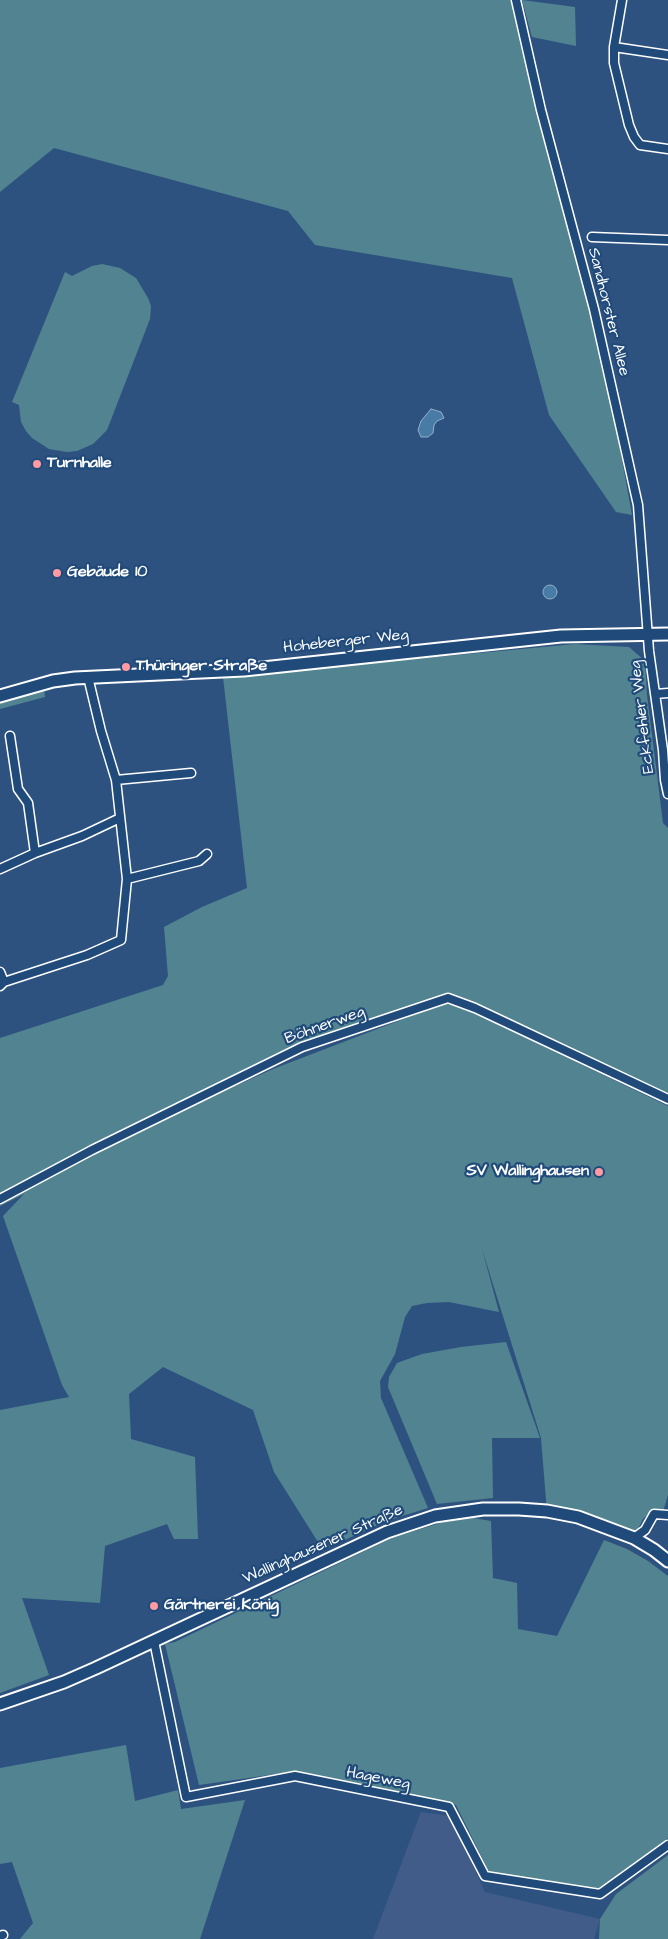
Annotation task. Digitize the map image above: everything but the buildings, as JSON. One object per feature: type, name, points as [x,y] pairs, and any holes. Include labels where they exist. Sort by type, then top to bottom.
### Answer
[{"type":"street","name":"Sandhorster Allee","points":[[516,0],[541,110],[594,309],[623,431],[638,504],[648,636]]},
{"type":"street","points":[[622,0],[614,47],[614,63],[629,125],[640,145],[668,149]]},
{"type":"street","points":[[614,47],[668,55]]},
{"type":"street","points":[[592,238],[668,240]]},
{"type":"street","name":"Hoheberger Weg","points":[[0,696],[52,680],[244,670],[560,636],[648,636],[668,634]]},
{"type":"street","name":"Eckfehler Weg","points":[[648,636],[655,694],[665,750],[664,780],[668,794]]},
{"type":"street","points":[[0,972],[2,984],[87,955],[120,940],[127,879],[116,780],[100,731],[88,677]]},
{"type":"street","points":[[655,694],[668,692]]},
{"type":"street","points":[[10,736],[18,789],[28,803],[35,853]]},
{"type":"street","points":[[116,780],[191,773]]},
{"type":"street","points":[[0,869],[35,853],[82,836],[120,818]]},
{"type":"street","points":[[127,879],[199,861],[207,854]]},
{"type":"street","name":"Böhnerweg","points":[[0,1199],[92,1150],[302,1047],[448,998],[475,1008],[668,1099]]},
{"type":"street","name":"Wallinghausener Straße","points":[[0,1704],[64,1682],[388,1532],[435,1516],[483,1509],[547,1511],[578,1517],[634,1538],[668,1561]]},
{"type":"street","points":[[634,1538],[645,1530],[654,1514],[668,1515]]},
{"type":"street","name":"Hageweg","points":[[154,1641],[186,1797],[295,1776],[449,1807],[485,1876],[600,1894],[668,1845]]},
{"type":"shaded area","points":[[431,409],[441,412],[444,418],[437,421],[434,425],[433,433],[428,437],[421,437],[418,430],[421,421]]},
{"type":"shaded area","points":[[550,585],[555,587],[557,592],[555,597],[550,599],[545,597],[543,592],[545,587]]},
{"type":"shaded area","points":[[421,1812],[450,1816],[485,1892],[600,1919],[594,1939],[373,1939]]},
{"type":"green space","points":[[0,0],[515,0],[607,377],[632,515],[616,512],[549,415],[512,278],[315,245],[288,211],[54,148],[0,192]]},
{"type":"green space","points":[[522,0],[575,7],[576,46],[532,37]]},
{"type":"green space","points":[[102,264],[120,268],[136,278],[151,306],[150,319],[107,430],[93,444],[77,451],[67,452],[49,449],[32,438],[26,431],[21,422],[19,405],[12,402],[65,272],[72,276],[92,266]]},
{"type":"green space","points":[[575,644],[629,647],[645,661],[647,695],[663,823],[668,828],[668,1094],[451,994],[441,995],[298,1045],[192,1097],[220,1093],[273,1069],[445,1003],[472,1012],[668,1106],[668,1495],[662,1515],[648,1514],[638,1529],[628,1538],[547,1512],[541,1438],[482,1249],[499,1312],[449,1302],[412,1306],[405,1317],[395,1354],[380,1381],[381,1398],[428,1508],[386,1521],[323,1550],[274,1472],[253,1410],[163,1367],[129,1394],[131,1439],[195,1457],[198,1539],[174,1539],[167,1524],[105,1546],[100,1603],[22,1598],[49,1675],[0,1693],[0,1410],[69,1397],[62,1385],[3,1216],[24,1194],[0,1206],[0,1038],[163,985],[168,976],[164,927],[202,907],[247,888],[223,677]]},
{"type":"green space","points":[[44,688],[45,697],[0,709],[0,701]]},
{"type":"green space","points":[[506,1342],[540,1438],[492,1438],[493,1498],[437,1504],[388,1387],[389,1377],[397,1363],[422,1354]]},
{"type":"green space","points":[[473,1518],[491,1521],[493,1578],[517,1583],[518,1629],[557,1636],[604,1540],[627,1549],[648,1561],[668,1576],[668,1838],[602,1889],[489,1872],[456,1805],[297,1771],[199,1785],[165,1644],[175,1642],[392,1538],[440,1523]]},
{"type":"green space","points":[[126,1745],[135,1801],[178,1790],[181,1809],[245,1800],[200,1939],[20,1939],[33,1923],[12,1862],[0,1864],[0,1768]]},
{"type":"green space","points":[[668,1855],[668,1939],[599,1939],[600,1919],[616,1894]]},
{"type":"place","name":"Turnhalle","points":[[37,464]]},
{"type":"place","name":"Gebäude 10","points":[[57,573]]},
{"type":"place","name":"Thüringer Straße","points":[[126,667]]},
{"type":"place","name":"SV Wallinghausen","points":[[599,1172]]},
{"type":"place","name":"Gärtnerei König","points":[[154,1606]]}]
